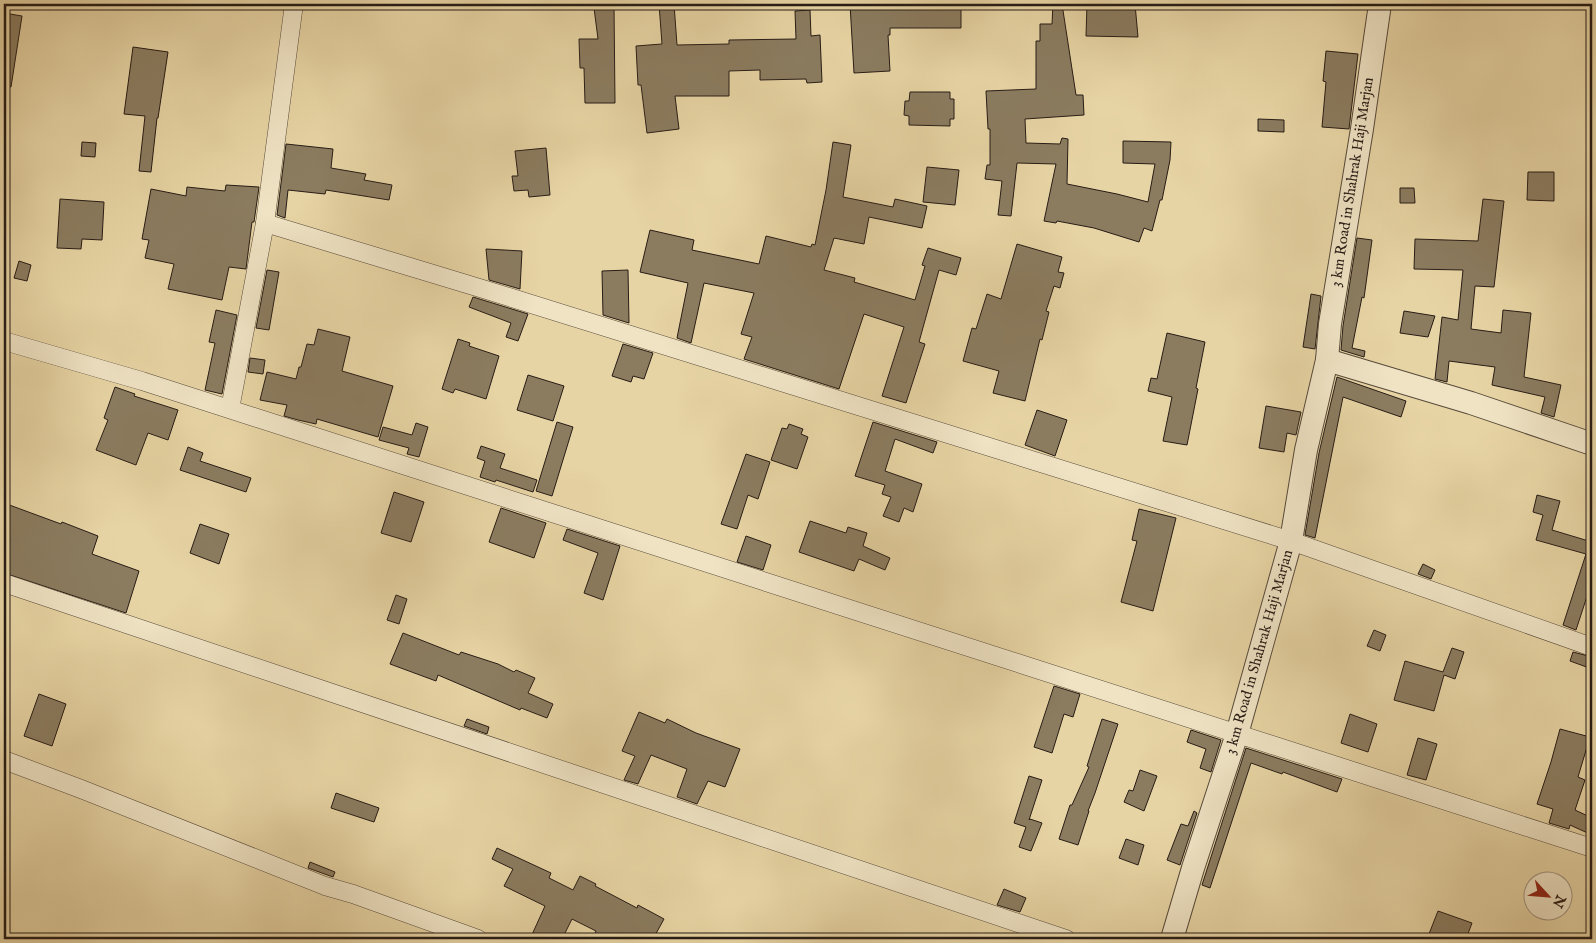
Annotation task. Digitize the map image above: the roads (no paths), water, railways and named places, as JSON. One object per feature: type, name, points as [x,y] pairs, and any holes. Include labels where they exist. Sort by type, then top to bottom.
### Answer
[{"type":"street","points":[[230,409],[264,223],[294,4]]},
{"type":"street","name":"3 km Road in Shahrak Haji Marjan","points":[[1172,939],[1192,868],[1236,734],[1290,541],[1306,450],[1327,360],[1330,324],[1362,130],[1380,4]]},
{"type":"street","points":[[264,223],[492,292],[1290,541],[1592,647]]},
{"type":"street","points":[[4,342],[142,381],[230,409],[1592,848]]},
{"type":"street","points":[[1327,360],[1472,404],[1592,444]]},
{"type":"street","points":[[4,583],[1066,939]]},
{"type":"street","points":[[4,760],[325,886],[353,894],[478,939]]}]
